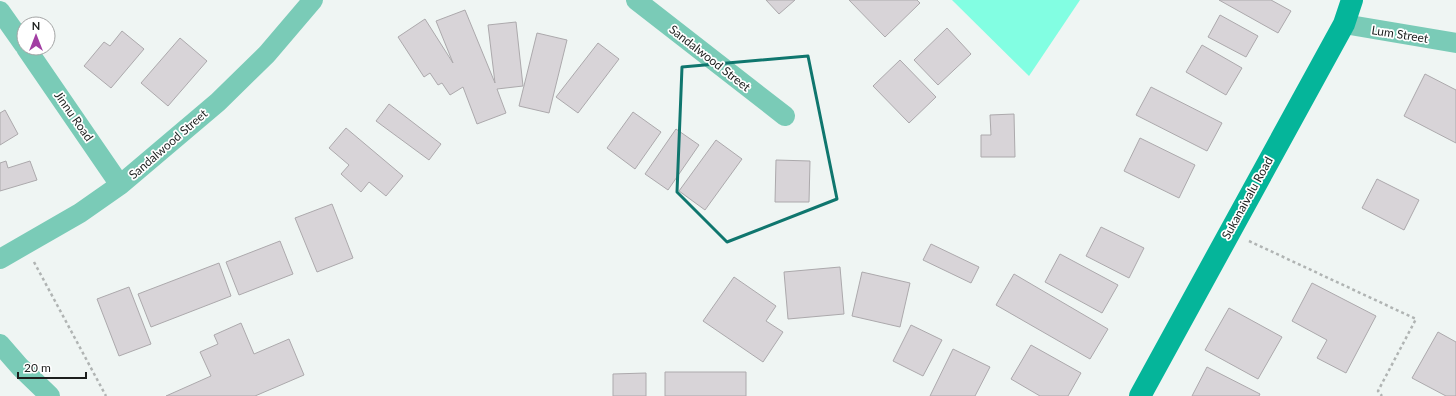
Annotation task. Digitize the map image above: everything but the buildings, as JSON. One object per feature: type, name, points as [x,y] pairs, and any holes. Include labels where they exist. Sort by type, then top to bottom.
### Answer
[{"type":"main road","name":"Sukanaivalu Road","points":[[1140,396],[1344,24],[1352,0]]},
{"type":"street","name":"Sandalwood Street","points":[[0,259],[80,213],[120,185],[218,102],[262,60],[313,0]]},
{"type":"street","name":"Sandalwood Street","points":[[636,0],[785,116]]},
{"type":"street","points":[[0,11],[16,34]]},
{"type":"street","name":"Lum Street","points":[[1344,24],[1456,43]]},
{"type":"street","name":"Jinnu Road","points":[[31,56],[120,185]]},
{"type":"street","points":[[0,344],[20,368],[50,396]]},
{"type":"path","points":[[1229,232],[1416,319],[1378,391],[1382,396]]},
{"type":"path","points":[[25,245],[106,396]]},
{"type":"highlighted area","points":[[808,56],[837,199],[727,242],[677,192],[682,67]]},
{"type":"green space","points":[[952,0],[1080,0],[1029,76]]}]
